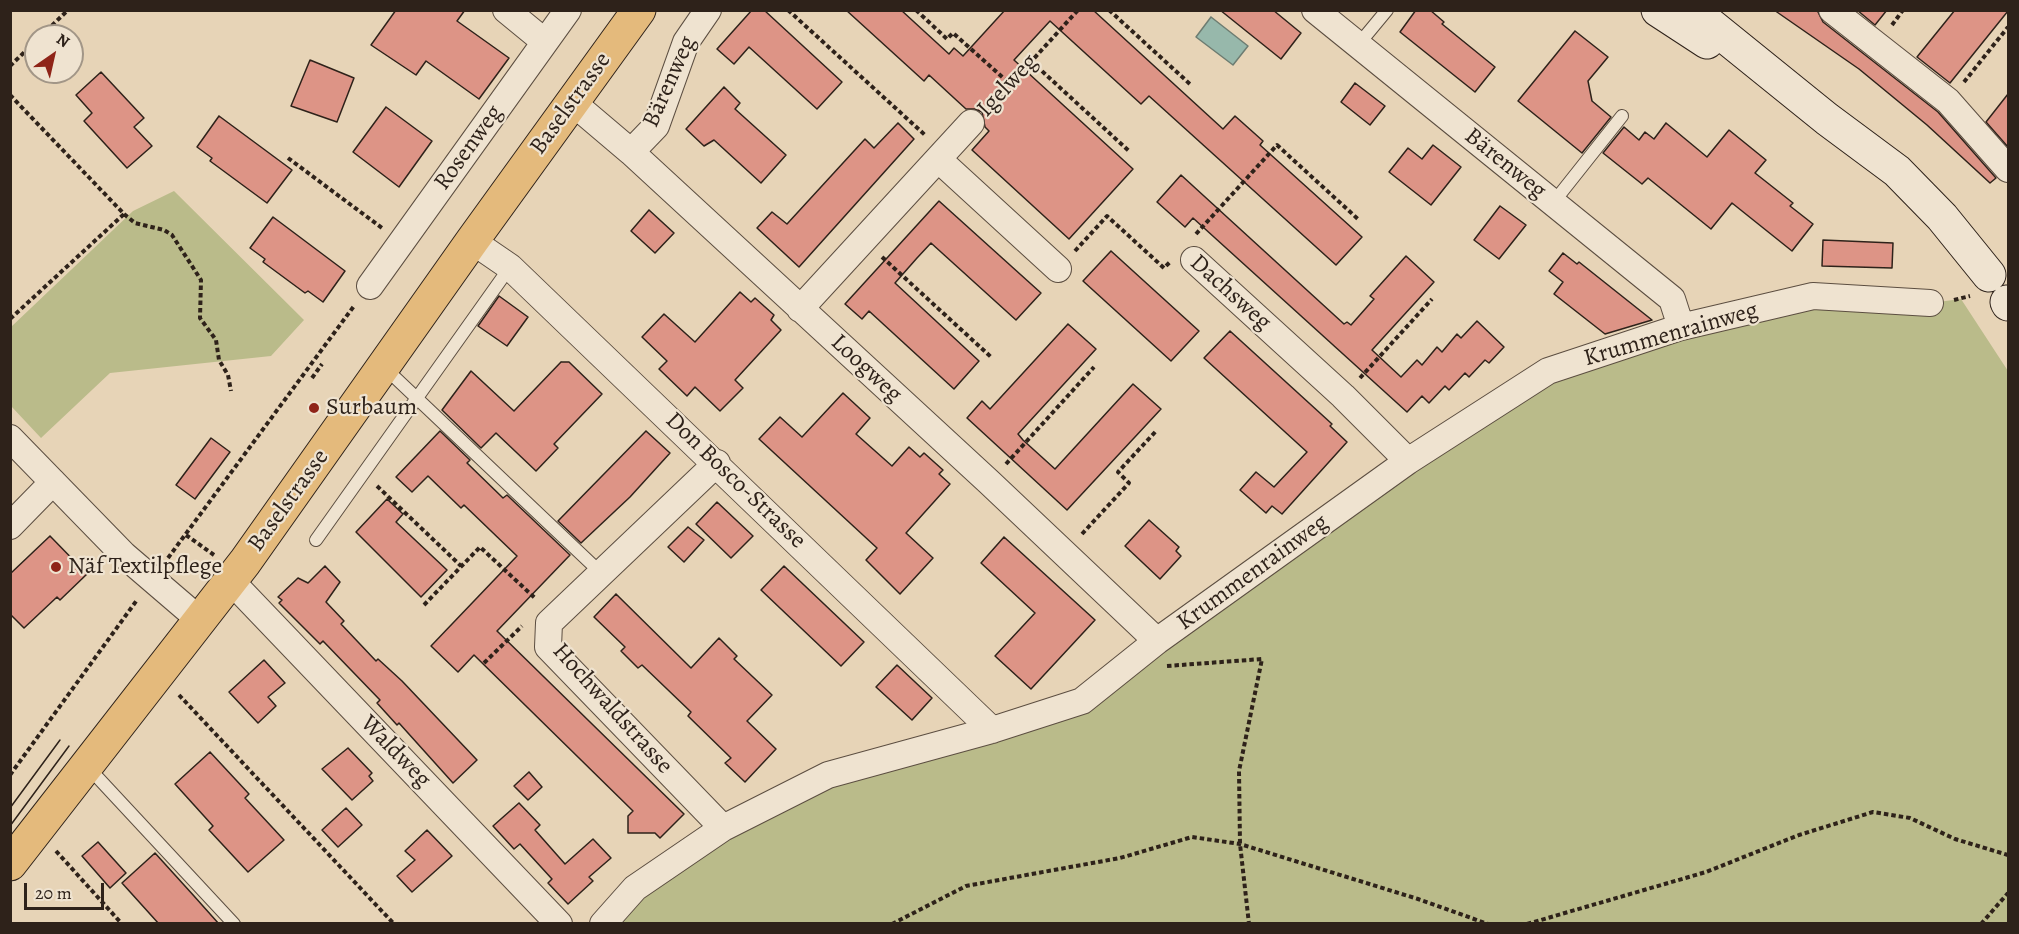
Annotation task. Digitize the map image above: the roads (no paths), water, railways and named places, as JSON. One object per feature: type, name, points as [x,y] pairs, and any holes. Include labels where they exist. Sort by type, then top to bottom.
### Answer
[{"type":"main road","name":"Baselstrasse","points":[[10,864],[160,675],[231,581],[639,10]]},
{"type":"main road","points":[[1658,10],[1827,119]]},
{"type":"main road","points":[[1692,10],[1827,119],[1897,171],[1942,217],[1989,275]]},
{"type":"street","points":[[506,10],[545,42]]},
{"type":"street","name":"Rosenweg","points":[[370,286],[568,10]]},
{"type":"street","name":"Bärenweg","points":[[631,152],[656,126],[686,42],[708,10]]},
{"type":"street","name":"Bärenweg","points":[[1315,10],[1672,299],[1681,327]]},
{"type":"street","points":[[1832,10],[1948,101],[2008,169]]},
{"type":"street","name":"Loogweg","points":[[572,102],[631,152],[1065,552],[1157,641]]},
{"type":"street","name":"Igelweg","points":[[800,309],[971,123]]},
{"type":"street","points":[[941,156],[1058,269]]},
{"type":"street","name":"Don Bosco-Strasse","points":[[472,241],[510,267],[717,463],[992,730]]},
{"type":"street","name":"Dachsweg","points":[[1188,255],[1343,396],[1408,461]]},
{"type":"street","name":"Krummenrainweg","points":[[603,924],[635,888],[723,828],[828,775],[992,730],[1082,701],[1157,641],[1408,461],[1548,371],[1681,327],[1813,296],[1930,303]]},
{"type":"street","points":[[10,438],[124,555],[201,621]]},
{"type":"street","name":"Hochwaldstrasse","points":[[717,463],[601,573],[549,612],[548,647],[723,828]]},
{"type":"street","points":[[10,525],[53,482]]},
{"type":"street","name":"Waldweg","points":[[231,581],[559,924]]},
{"type":"lane","points":[[1358,45],[1387,10]]},
{"type":"lane","points":[[1553,202],[1622,116]]},
{"type":"lane","points":[[316,540],[510,267]]},
{"type":"lane","points":[[385,368],[601,573]]},
{"type":"lane","points":[[87,766],[234,924]]},
{"type":"tram line","points":[[10,808],[60,740]]},
{"type":"tram line","points":[[10,826],[69,746]]},
{"type":"place","name":"Surbaum","points":[[314,408]]},
{"type":"place","name":"Näf Textilpflege","points":[[56,567]]}]
